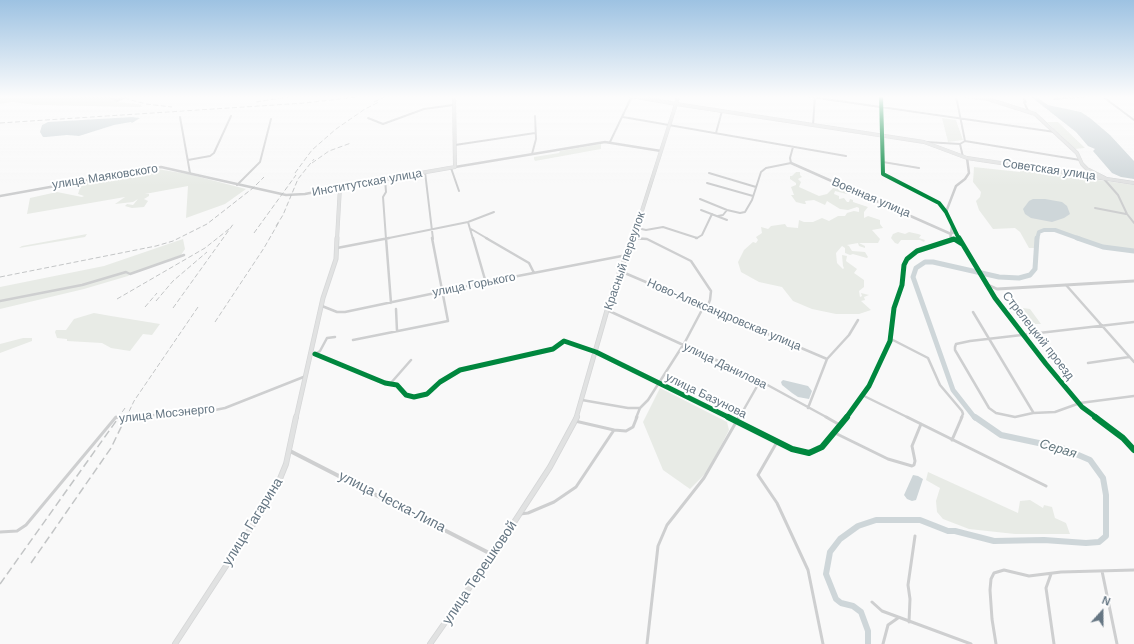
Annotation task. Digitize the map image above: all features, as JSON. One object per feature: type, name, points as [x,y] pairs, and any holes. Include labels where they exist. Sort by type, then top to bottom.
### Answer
[{"type":"main road","points":[[453,168],[455,145],[454,126]]},
{"type":"main road","name":"Красный переулок","points":[[550,467],[575,421],[607,310],[637,228],[670,126]]},
{"type":"main road","name":"Советская улица","points":[[820,126],[924,142],[965,158],[1134,183]]},
{"type":"main road","points":[[1050,126],[1077,152],[1080,160],[1090,171],[1108,179]]},
{"type":"main road","name":"Институтская улица","points":[[340,187],[453,168]]},
{"type":"main road","points":[[1090,171],[1092,174],[1090,176]]},
{"type":"main road","name":"улица Гагарина","points":[[175,644],[275,491],[281,479],[290,450],[313,354],[314,342],[322,306],[333,270],[337,248],[340,187]]},
{"type":"main road","name":"улица Терешковой","points":[[430,644],[493,555],[550,467]]},
{"type":"street","points":[[182,126],[190,173]]},
{"type":"street","points":[[188,160],[203,158],[214,154],[227,126]]},
{"type":"street","points":[[237,185],[260,162],[268,126]]},
{"type":"street","points":[[533,154],[535,126]]},
{"type":"street","points":[[610,142],[618,126]]},
{"type":"street","points":[[670,126],[846,156]]},
{"type":"street","points":[[716,133],[718,126]]},
{"type":"street","points":[[883,126],[884,174],[939,203],[946,212]]},
{"type":"street","points":[[962,126],[965,141]]},
{"type":"street","points":[[1009,126],[1056,132]]},
{"type":"street","points":[[455,145],[535,133]]},
{"type":"street","points":[[924,142],[960,144],[965,141],[1080,160]]},
{"type":"street","name":"Институтская улица","points":[[453,168],[610,142],[661,151]]},
{"type":"street","points":[[946,212],[956,186],[969,174],[960,144]]},
{"type":"street","points":[[700,199],[727,210],[740,213],[745,212],[763,170],[792,163],[790,158],[793,146]]},
{"type":"street","points":[[883,162],[919,168]]},
{"type":"street","name":"Военная улица","points":[[792,163],[950,234]]},
{"type":"street","name":"улица Маяковского","points":[[0,196],[155,168],[166,168],[190,173],[279,194]]},
{"type":"street","points":[[453,168],[459,191]]},
{"type":"street","points":[[353,340],[448,321],[431,230],[425,172]]},
{"type":"street","points":[[709,173],[756,187]]},
{"type":"street","points":[[1103,178],[1118,195],[1127,214],[1134,223]]},
{"type":"street","points":[[385,179],[386,192],[383,196],[385,239],[391,303]]},
{"type":"street","points":[[707,183],[753,196]]},
{"type":"street","name":"Институтская улица","points":[[279,194],[299,194],[340,187]]},
{"type":"street","points":[[1095,208],[1127,214]]},
{"type":"street","points":[[701,210],[727,220]]},
{"type":"street","points":[[717,216],[723,215],[727,210]]},
{"type":"street","points":[[337,248],[468,222],[494,212]]},
{"type":"street","name":"Стрелецкий проезд","points":[[946,212],[962,244],[994,298],[1046,364],[1080,403],[1102,423],[1123,438],[1134,450]]},
{"type":"street","points":[[637,228],[646,230],[663,227],[697,238],[700,237],[705,231],[712,214]]},
{"type":"street","points":[[468,222],[486,283]]},
{"type":"street","points":[[945,242],[950,234],[952,224]]},
{"type":"street","points":[[471,229],[524,260],[528,263],[534,273]]},
{"type":"street","points":[[950,234],[955,234],[958,236]]},
{"type":"street","points":[[950,234],[954,239],[962,244]]},
{"type":"street","points":[[921,424],[912,446],[915,461],[914,466],[888,458],[835,433],[869,386],[891,339],[894,308],[902,284],[904,264],[907,259],[917,251],[958,238],[958,236]]},
{"type":"street","points":[[575,421],[614,430],[626,431],[633,427],[640,408],[648,400],[659,384],[710,300],[711,291],[691,261],[647,239],[633,238]]},
{"type":"street","points":[[0,301],[82,284],[126,272],[130,274],[184,255]]},
{"type":"street","name":"улица Горького","points":[[322,306],[342,313],[627,255]]},
{"type":"street","name":"Ново-Александровская улица","points":[[620,271],[827,359]]},
{"type":"street","points":[[986,284],[998,289],[1134,281]]},
{"type":"street","points":[[1066,285],[1134,362]]},
{"type":"street","points":[[396,309],[396,331]]},
{"type":"street","name":"улица Данилова","points":[[607,310],[751,376],[841,426]]},
{"type":"street","points":[[973,312],[1033,413]]},
{"type":"street","points":[[808,408],[827,359],[849,335],[858,320]]},
{"type":"street","points":[[1134,322],[1102,327],[1023,334],[956,344],[955,350],[989,408],[993,412],[1016,417],[1033,413],[1055,412],[1080,403],[1134,396]]},
{"type":"street","points":[[313,354],[320,351],[324,340],[329,337],[335,338]]},
{"type":"street","points":[[891,339],[928,358],[940,384],[960,408],[963,414],[952,440]]},
{"type":"street","points":[[313,354],[384,383],[397,385],[406,395],[414,397],[427,394],[440,382],[460,370],[553,349],[564,341],[596,352]]},
{"type":"street","name":"улица Базунова","points":[[596,352],[792,449],[809,453],[822,447],[835,433]]},
{"type":"street","points":[[1088,363],[1129,356]]},
{"type":"street","points":[[390,384],[411,360]]},
{"type":"street","name":"улица Мосэнерго","points":[[0,532],[17,531],[26,525],[116,417],[210,411],[224,408],[307,376]]},
{"type":"street","points":[[647,644],[658,546],[667,525],[704,478],[760,381]]},
{"type":"street","points":[[862,395],[1046,486]]},
{"type":"street","points":[[582,400],[628,408],[640,408]]},
{"type":"street","points":[[520,514],[528,513],[554,502],[576,487],[614,430]]},
{"type":"street","points":[[777,442],[758,475],[777,503],[808,570],[823,644]]},
{"type":"street","name":"улица Ческа-Липа","points":[[290,450],[493,555]]},
{"type":"street","points":[[909,622],[910,599],[908,585],[915,536]]},
{"type":"street","points":[[996,644],[992,619],[990,590],[991,579],[994,573],[1004,570],[1029,576],[1061,572],[1134,570]]},
{"type":"street","points":[[1102,571],[1116,644]]},
{"type":"street","points":[[1051,574],[1046,588],[1054,644]]},
{"type":"street","points":[[872,602],[882,611],[898,618],[972,644]]},
{"type":"street","points":[[883,644],[888,626],[898,618]]},
{"type":"street","points":[[959,644],[962,641]]},
{"type":"shaded area","points":[[42,126],[111,126],[79,136],[67,135],[43,137],[40,132]]},
{"type":"shaded area","points":[[944,126],[958,126],[963,140],[948,142]]},
{"type":"shaded area","points":[[1051,126],[1062,126],[1085,148],[1075,149]]},
{"type":"shaded area","points":[[1068,126],[1099,126],[1134,161],[1134,179],[1121,177],[1112,173],[1093,151],[1095,149],[1088,146],[1076,132]]},
{"type":"shaded area","points":[[601,144],[601,149],[535,161],[534,159],[534,157],[559,153],[560,151]]},
{"type":"shaded area","points":[[974,167],[1020,172],[1020,169],[1134,185],[1134,250],[1112,248],[1057,230],[1046,229],[1038,231],[1034,248],[1029,248],[1020,232],[1015,228],[993,229],[979,210],[976,201],[980,197],[981,192],[973,182]]},
{"type":"shaded area","points":[[157,169],[188,174],[246,189],[225,204],[186,218],[188,186],[145,194],[149,194],[149,196],[144,199],[148,201],[144,207],[132,208],[125,206],[127,204],[133,205],[138,199],[133,202],[115,204],[125,197],[27,214],[30,198],[57,192],[82,197],[84,196],[78,194],[82,182]]},
{"type":"shaded area","points":[[796,172],[800,172],[802,177],[798,179],[801,182],[799,187],[819,196],[827,194],[834,187],[856,192],[847,194],[835,191],[834,194],[839,196],[839,199],[844,198],[847,202],[849,202],[850,199],[853,200],[853,202],[868,207],[864,212],[864,218],[868,216],[880,220],[880,224],[883,228],[872,230],[880,239],[878,243],[859,243],[865,246],[865,248],[859,246],[858,243],[847,245],[852,251],[865,252],[868,257],[867,258],[845,253],[845,248],[842,246],[836,253],[837,263],[843,269],[842,255],[847,256],[846,261],[857,269],[854,273],[864,280],[864,287],[859,291],[860,297],[862,296],[861,293],[869,295],[864,297],[865,300],[861,301],[871,310],[859,314],[836,314],[812,309],[793,301],[782,287],[759,282],[741,272],[738,262],[744,250],[753,242],[756,243],[758,240],[756,237],[762,233],[761,227],[768,229],[771,226],[785,224],[787,227],[798,228],[799,220],[804,222],[813,222],[822,218],[829,221],[838,216],[845,216],[847,213],[854,211],[859,212],[859,208],[857,207],[848,210],[840,209],[827,201],[825,205],[814,200],[805,201],[806,204],[796,202],[791,195],[794,195],[791,187],[796,185],[796,183],[790,179],[790,176]]},
{"type":"shaded area","points":[[1033,199],[1045,199],[1062,202],[1067,206],[1070,214],[1064,218],[1052,222],[1031,218],[1025,214],[1023,209],[1029,201]]},
{"type":"shaded area","points":[[898,232],[905,234],[909,232],[918,234],[921,235],[919,238],[925,240],[924,242],[920,240],[901,240],[898,244],[891,238],[893,234]]},
{"type":"shaded area","points":[[87,234],[85,237],[19,248],[22,246]]},
{"type":"shaded area","points":[[183,239],[185,249],[181,255],[132,273],[128,276],[84,289],[0,309],[0,287],[104,266]]},
{"type":"shaded area","points":[[1023,308],[1030,309],[1041,324],[1032,324],[1021,311]]},
{"type":"shaded area","points":[[94,313],[160,324],[152,335],[143,334],[130,351],[111,348],[102,343],[67,341],[67,339],[57,338],[55,332],[56,330],[66,330],[74,319]]},
{"type":"shaded area","points":[[23,338],[32,338],[32,341],[0,353],[0,344]]},
{"type":"shaded area","points":[[783,380],[808,386],[812,391],[809,399],[798,397],[792,393],[782,385],[781,382]]},
{"type":"shaded area","points":[[660,388],[727,422],[729,430],[716,455],[706,473],[690,489],[663,470],[643,422]]},
{"type":"shaded area","points":[[928,472],[1018,513],[1020,501],[1030,500],[1043,508],[1044,505],[1052,507],[1055,518],[1066,523],[1070,534],[1015,534],[969,529],[943,519],[937,512],[936,501],[940,488],[926,480]]},
{"type":"shaded area","points":[[913,475],[923,479],[916,500],[912,501],[907,499],[904,495]]},
{"type":"waterway","name":"Серая","points":[[1037,239],[1039,232],[1044,230],[1055,230],[1080,239]]},
{"type":"waterway","name":"Серая","points":[[975,418],[953,390],[913,277],[916,268],[925,262],[933,262],[999,277],[1019,278],[1030,275],[1035,269],[1037,238]]},
{"type":"waterway","name":"Серая","points":[[1077,238],[1103,247],[1134,251]]},
{"type":"waterway","name":"Серая","points":[[868,644],[868,631],[861,612],[853,606],[841,603],[836,599],[826,574],[830,552],[840,539],[858,526],[876,520],[920,520],[948,531],[955,531],[994,541],[1044,540],[1086,543],[1099,542],[1106,536],[1106,495],[1103,478],[1090,460],[1062,448],[1001,435],[975,417]]},
{"type":"railway","points":[[295,173],[312,150],[340,126]]},
{"type":"railway","points":[[312,163],[329,151],[351,143]]},
{"type":"railway","points":[[276,226],[283,215],[298,179],[314,159]]},
{"type":"railway","points":[[254,233],[296,175]]},
{"type":"railway","points":[[0,277],[156,246],[173,241],[207,224],[253,188],[264,177]]},
{"type":"railway","points":[[215,322],[264,248],[279,222]]},
{"type":"railway","points":[[173,308],[234,223]]},
{"type":"railway","points":[[117,299],[205,248],[229,229]]},
{"type":"railway","points":[[156,301],[173,281],[207,252]]},
{"type":"railway","points":[[145,307],[157,293]]},
{"type":"railway","points":[[126,418],[134,401],[198,307]]},
{"type":"railway","points":[[118,418],[125,408]]},
{"type":"railway","points":[[0,584],[119,417]]},
{"type":"railway","points":[[31,563],[111,448],[126,417]]},
{"type":"cycle path","points":[[882,126],[883,174],[939,203],[946,212],[962,244],[995,298],[1046,364],[1082,407],[1123,438],[1134,450]]},
{"type":"cycle path","points":[[315,354],[385,383],[397,385],[406,395],[414,397],[427,394],[440,382],[460,370],[553,349],[564,341],[596,352],[792,449],[809,453],[822,447],[829,440],[841,426],[869,386],[890,341],[894,308],[902,285],[904,265],[907,259],[917,251],[954,239],[962,244]]}]
